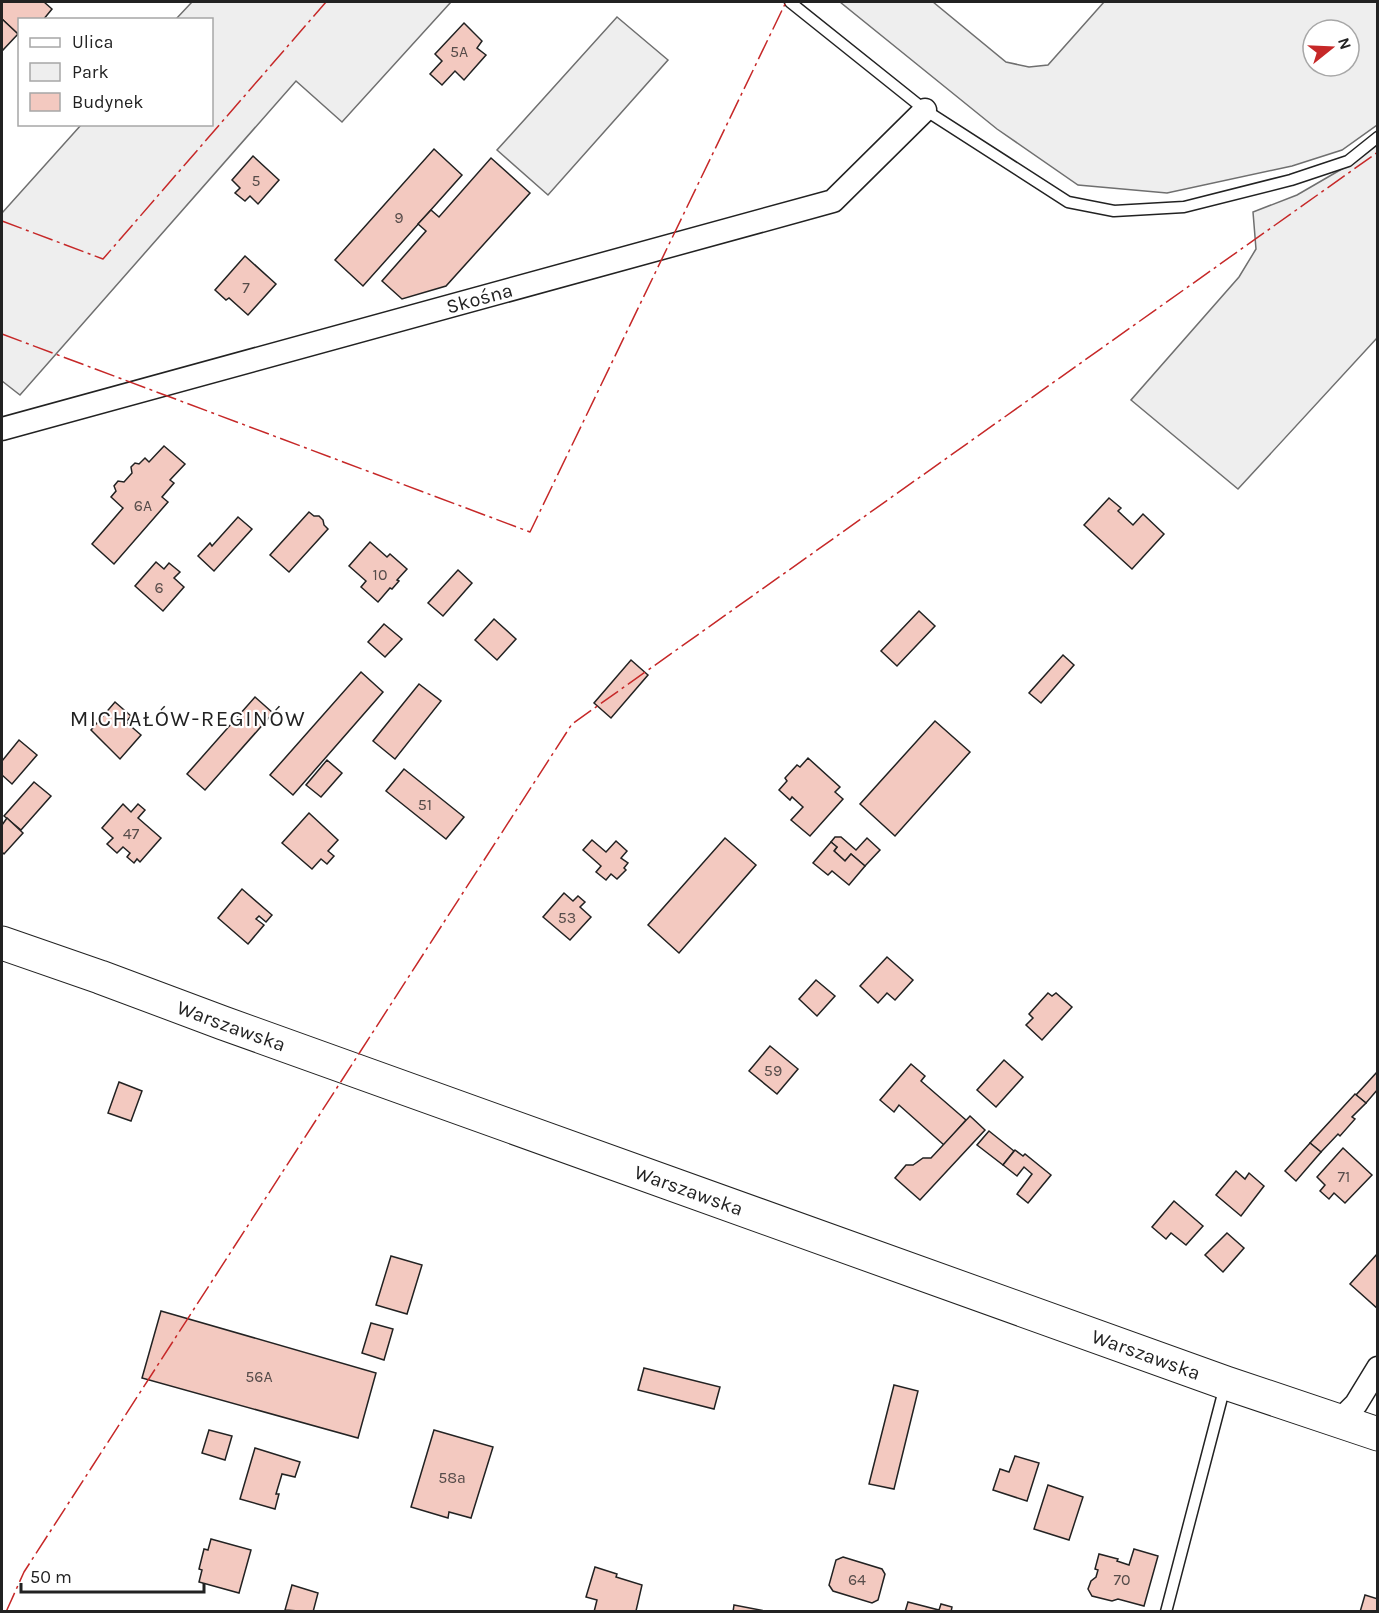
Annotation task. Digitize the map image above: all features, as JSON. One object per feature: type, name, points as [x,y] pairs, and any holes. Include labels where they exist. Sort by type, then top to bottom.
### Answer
[{"type":"main road","name":"Warszawska","points":[[2,943],[1226,1383],[1377,1434]]},
{"type":"street","name":"Skośna","points":[[2,429],[833,201],[925,110]]},
{"type":"street","points":[[1340,1420],[1356,1404],[1377,1368]]},
{"type":"lane","points":[[790,2],[925,110],[1068,202],[1113,211],[1184,207],[1291,180],[1348,161],[1377,137]]},
{"type":"lane","points":[[1166,1611],[1226,1383]]},
{"type":"green space","points":[[192,2],[451,2],[342,122],[296,81],[20,395],[2,381],[2,213],[80,126],[213,126],[213,18],[177,18]]},
{"type":"green space","points":[[840,2],[933,2],[1006,62],[1029,67],[1048,65],[1104,2],[1377,2],[1377,125],[1342,150],[1292,166],[1167,193],[1078,185],[997,129]]},
{"type":"green space","points":[[617,17],[668,60],[548,195],[497,150]]},
{"type":"green space","points":[[1377,144],[1377,338],[1238,489],[1131,400],[1239,277],[1256,249],[1253,212],[1297,195],[1347,166]]},
{"type":"building","points":[[2,2],[44,2],[52,9],[45,18],[18,18],[18,34],[2,19]]},
{"type":"building","points":[[2,19],[18,34],[2,51]]},
{"type":"building","points":[[464,23],[482,41],[477,48],[486,55],[464,80],[455,71],[442,85],[430,74],[442,61],[435,54]]},
{"type":"building","points":[[434,149],[462,175],[363,286],[335,260]]},
{"type":"building","points":[[253,156],[279,180],[258,204],[250,196],[245,201],[235,193],[240,188],[232,180]]},
{"type":"building","points":[[491,158],[530,193],[446,286],[402,299],[382,281],[426,231],[418,224],[431,210],[439,217]]},
{"type":"building","points":[[245,256],[276,284],[248,315],[229,298],[226,300],[215,290]]},
{"type":"building","points":[[164,446],[185,464],[170,480],[174,483],[162,497],[168,502],[114,564],[92,544],[123,508],[111,497],[116,491],[114,486],[118,481],[124,482],[132,473],[131,467],[135,463],[139,464],[145,458],[149,462]]},
{"type":"building","points":[[1109,498],[1121,508],[1118,511],[1133,525],[1143,514],[1164,534],[1132,569],[1084,525]]},
{"type":"building","points":[[309,512],[314,516],[319,516],[328,529],[289,572],[270,555]]},
{"type":"building","points":[[238,517],[252,529],[214,571],[198,556],[210,543],[212,546]]},
{"type":"building","points":[[370,542],[387,557],[390,554],[407,569],[392,589],[390,588],[378,602],[361,587],[366,581],[349,566]]},
{"type":"building","points":[[156,562],[164,569],[169,563],[180,572],[174,578],[184,587],[163,611],[135,586]]},
{"type":"building","points":[[458,570],[472,583],[443,616],[428,603]]},
{"type":"building","points":[[919,611],[935,626],[897,666],[881,651]]},
{"type":"building","points":[[494,619],[516,639],[497,660],[475,640]]},
{"type":"building","points":[[384,624],[402,639],[385,657],[368,642]]},
{"type":"building","points":[[1063,655],[1074,665],[1041,703],[1029,693]]},
{"type":"building","points":[[631,660],[648,675],[611,718],[594,703]]},
{"type":"building","points":[[361,672],[383,692],[293,795],[270,775]]},
{"type":"building","points":[[419,684],[441,701],[395,759],[373,741]]},
{"type":"building","points":[[255,697],[273,713],[205,790],[187,774]]},
{"type":"building","points":[[115,702],[131,716],[126,722],[141,735],[120,759],[91,730]]},
{"type":"building","points":[[935,721],[970,752],[895,836],[860,804]]},
{"type":"building","points":[[19,740],[37,755],[12,784],[2,775],[2,761]]},
{"type":"building","points":[[808,758],[840,787],[835,792],[843,799],[810,836],[791,820],[803,807],[792,797],[790,800],[779,790],[787,781],[785,778],[797,765],[800,767]]},
{"type":"building","points":[[327,760],[342,773],[321,797],[306,785]]},
{"type":"building","points":[[404,769],[464,817],[446,839],[386,791]]},
{"type":"building","points":[[34,782],[51,796],[21,830],[4,816]]},
{"type":"building","points":[[123,804],[131,812],[138,804],[145,810],[138,818],[161,838],[140,862],[137,859],[134,863],[127,857],[130,853],[123,847],[117,853],[107,844],[113,838],[102,828]]},
{"type":"building","points":[[309,813],[338,840],[328,851],[334,856],[327,864],[321,859],[312,869],[282,843]]},
{"type":"building","points":[[7,818],[23,833],[4,854],[2,852],[2,825]]},
{"type":"building","points":[[835,837],[841,837],[856,850],[867,838],[880,850],[865,866],[851,854],[845,861],[834,851],[837,847],[831,842]]},
{"type":"building","points":[[725,838],[756,865],[679,953],[648,925]]},
{"type":"building","points":[[592,840],[606,852],[616,841],[627,851],[621,858],[628,863],[624,868],[626,870],[617,879],[611,874],[606,880],[596,872],[601,866],[583,850]]},
{"type":"building","points":[[831,842],[837,847],[834,851],[845,861],[851,854],[865,866],[849,885],[832,871],[828,875],[813,863]]},
{"type":"building","points":[[242,889],[272,915],[266,922],[259,916],[256,919],[264,925],[248,944],[218,918]]},
{"type":"building","points":[[564,893],[573,901],[578,896],[585,902],[580,907],[591,917],[570,940],[543,917]]},
{"type":"building","points":[[887,957],[913,980],[895,1000],[887,993],[878,1003],[860,986]]},
{"type":"building","points":[[816,980],[835,996],[817,1016],[799,999]]},
{"type":"building","points":[[1048,993],[1052,996],[1056,993],[1072,1007],[1042,1040],[1026,1025],[1033,1018],[1029,1014]]},
{"type":"building","points":[[770,1046],[798,1069],[777,1094],[749,1071]]},
{"type":"building","points":[[1004,1060],[1023,1077],[996,1107],[977,1090]]},
{"type":"building","points":[[911,1064],[925,1076],[921,1081],[966,1120],[944,1145],[899,1105],[894,1112],[880,1100]]},
{"type":"building","points":[[1378,1071],[1378,1089],[1366,1103],[1356,1095]]},
{"type":"building","points":[[119,1082],[142,1091],[131,1121],[108,1113]]},
{"type":"building","points":[[1355,1094],[1366,1103],[1352,1117],[1355,1119],[1340,1136],[1338,1134],[1321,1152],[1310,1143]]},
{"type":"building","points":[[970,1116],[985,1130],[920,1200],[895,1178],[906,1165],[913,1165],[923,1158],[931,1158]]},
{"type":"building","points":[[989,1131],[1014,1151],[1003,1165],[977,1145]]},
{"type":"building","points":[[1310,1143],[1321,1152],[1296,1181],[1285,1171]]},
{"type":"building","points":[[1343,1148],[1372,1175],[1345,1203],[1334,1193],[1329,1199],[1320,1191],[1325,1185],[1317,1177]]},
{"type":"building","points":[[1015,1150],[1023,1156],[1025,1154],[1051,1175],[1028,1203],[1017,1194],[1032,1174],[1024,1167],[1017,1176],[1003,1165]]},
{"type":"building","points":[[1236,1171],[1245,1179],[1249,1173],[1264,1186],[1241,1216],[1216,1195]]},
{"type":"building","points":[[1174,1201],[1203,1226],[1186,1245],[1171,1233],[1166,1239],[1152,1227]]},
{"type":"building","points":[[1227,1233],[1244,1248],[1223,1272],[1205,1255]]},
{"type":"building","points":[[1378,1253],[1378,1309],[1350,1284]]},
{"type":"building","points":[[391,1256],[422,1265],[407,1314],[376,1305]]},
{"type":"building","points":[[161,1311],[376,1373],[358,1438],[142,1378]]},
{"type":"building","points":[[371,1323],[393,1329],[384,1360],[362,1353]]},
{"type":"building","points":[[644,1368],[720,1387],[714,1409],[638,1390]]},
{"type":"building","points":[[894,1385],[918,1391],[894,1489],[869,1484]]},
{"type":"building","points":[[209,1430],[232,1436],[225,1460],[202,1453]]},
{"type":"building","points":[[434,1430],[493,1447],[471,1518],[449,1512],[448,1518],[411,1507]]},
{"type":"building","points":[[255,1448],[300,1462],[295,1477],[282,1474],[276,1494],[279,1494],[275,1509],[240,1499]]},
{"type":"building","points":[[1015,1456],[1039,1463],[1027,1501],[993,1490],[1000,1469],[1009,1472]]},
{"type":"building","points":[[1048,1485],[1083,1497],[1069,1540],[1034,1529]]},
{"type":"building","points":[[211,1539],[251,1550],[239,1593],[199,1582],[202,1570],[199,1569],[204,1549],[208,1550]]},
{"type":"building","points":[[1134,1549],[1158,1556],[1144,1606],[1118,1599],[1112,1601],[1092,1596],[1088,1589],[1091,1581],[1096,1577],[1098,1570],[1095,1569],[1099,1554],[1118,1559],[1117,1561],[1129,1565]]},
{"type":"building","points":[[843,1557],[882,1569],[885,1574],[878,1600],[872,1603],[833,1591],[829,1585],[836,1560]]},
{"type":"building","points":[[595,1567],[617,1574],[616,1577],[642,1585],[636,1611],[594,1612],[597,1600],[586,1597]]},
{"type":"building","points":[[292,1585],[318,1593],[313,1612],[285,1610]]},
{"type":"building","points":[[1365,1595],[1378,1599],[1378,1612],[1360,1612]]},
{"type":"building","points":[[908,1602],[939,1610],[941,1604],[952,1607],[951,1612],[905,1612]]},
{"type":"building","points":[[734,1605],[770,1612],[733,1612]]},
{"type":"power","points":[[2,221],[103,259],[326,2]]},
{"type":"power","points":[[2,334],[530,532],[786,2]]},
{"type":"power","points":[[6,1612],[24,1572],[572,724],[1378,152]]},
{"type":"district","name":"MICHAŁÓW-REGINÓW","points":[[188,719]]}]
